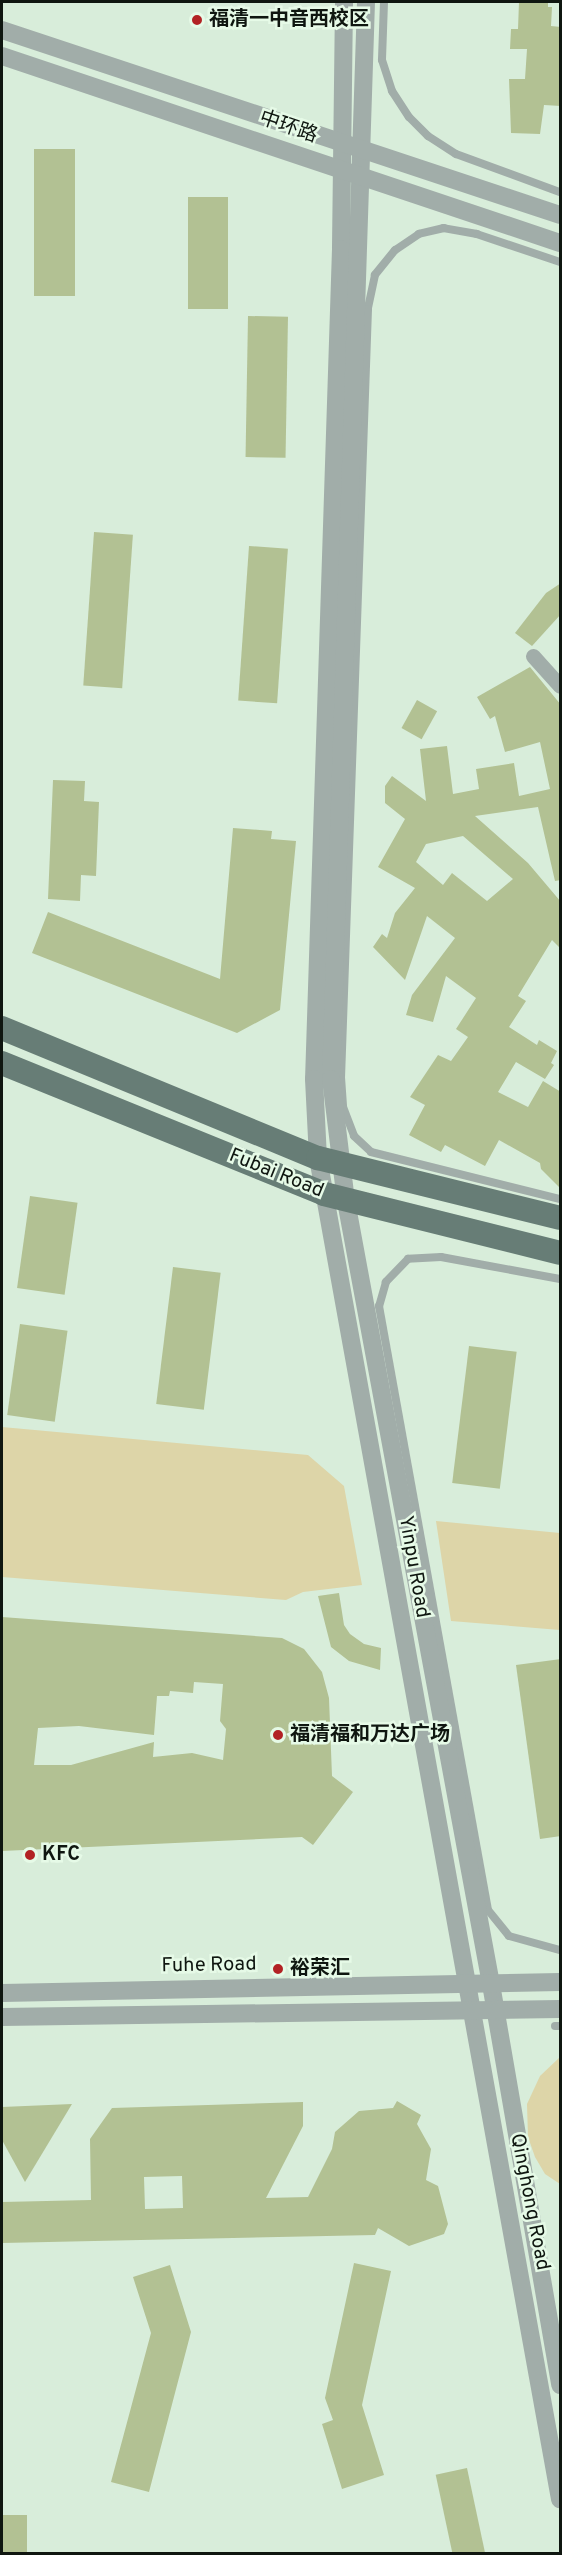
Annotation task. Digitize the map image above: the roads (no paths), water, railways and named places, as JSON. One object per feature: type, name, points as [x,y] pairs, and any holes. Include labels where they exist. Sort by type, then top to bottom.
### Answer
[{"type":"main road","name":"Fubai Road","points":[[2,1028],[329,1161],[561,1218]]},
{"type":"main road","name":"Fubai Road","points":[[2,1063],[335,1198],[561,1252]]},
{"type":"street","points":[[329,1161],[314,1078],[344,2]]},
{"type":"street","points":[[329,1161],[366,2]]},
{"type":"street","name":"中环路","points":[[2,30],[561,215]]},
{"type":"street","name":"中环路","points":[[2,56],[561,243]]},
{"type":"street","points":[[533,656],[561,686]]},
{"type":"street","name":"Yinpu Road","points":[[329,1161],[466,1984]]},
{"type":"street","name":"Yinpu Road","points":[[335,1198],[491,1984]]},
{"type":"street","name":"Fuhe Road","points":[[2,1993],[561,1982]]},
{"type":"street","name":"Qinghong Road","points":[[466,1984],[561,2499]]},
{"type":"street","name":"Qinghong Road","points":[[491,1984],[561,2385]]},
{"type":"street","points":[[2,2017],[496,2012],[559,2021]]},
{"type":"lane","points":[[384,2],[382,60],[392,91],[409,117],[428,136],[456,154],[561,192]]},
{"type":"lane","points":[[561,262],[477,234],[444,228],[420,234],[395,250],[375,275],[368,309],[341,1077],[343,1107],[354,1136],[371,1152],[394,1161],[561,1199]]},
{"type":"lane","points":[[561,1279],[441,1257],[408,1259],[386,1282],[379,1306],[488,1910],[508,1936],[536,1947],[561,1950]]},
{"type":"place","name":"福清一中音西校区","points":[[197,20]]},
{"type":"place","name":"福清福和万达广场","points":[[278,1735]]},
{"type":"place","name":"KFC","points":[[30,1855]]},
{"type":"place","name":"裕荣汇","points":[[278,1969]]}]
